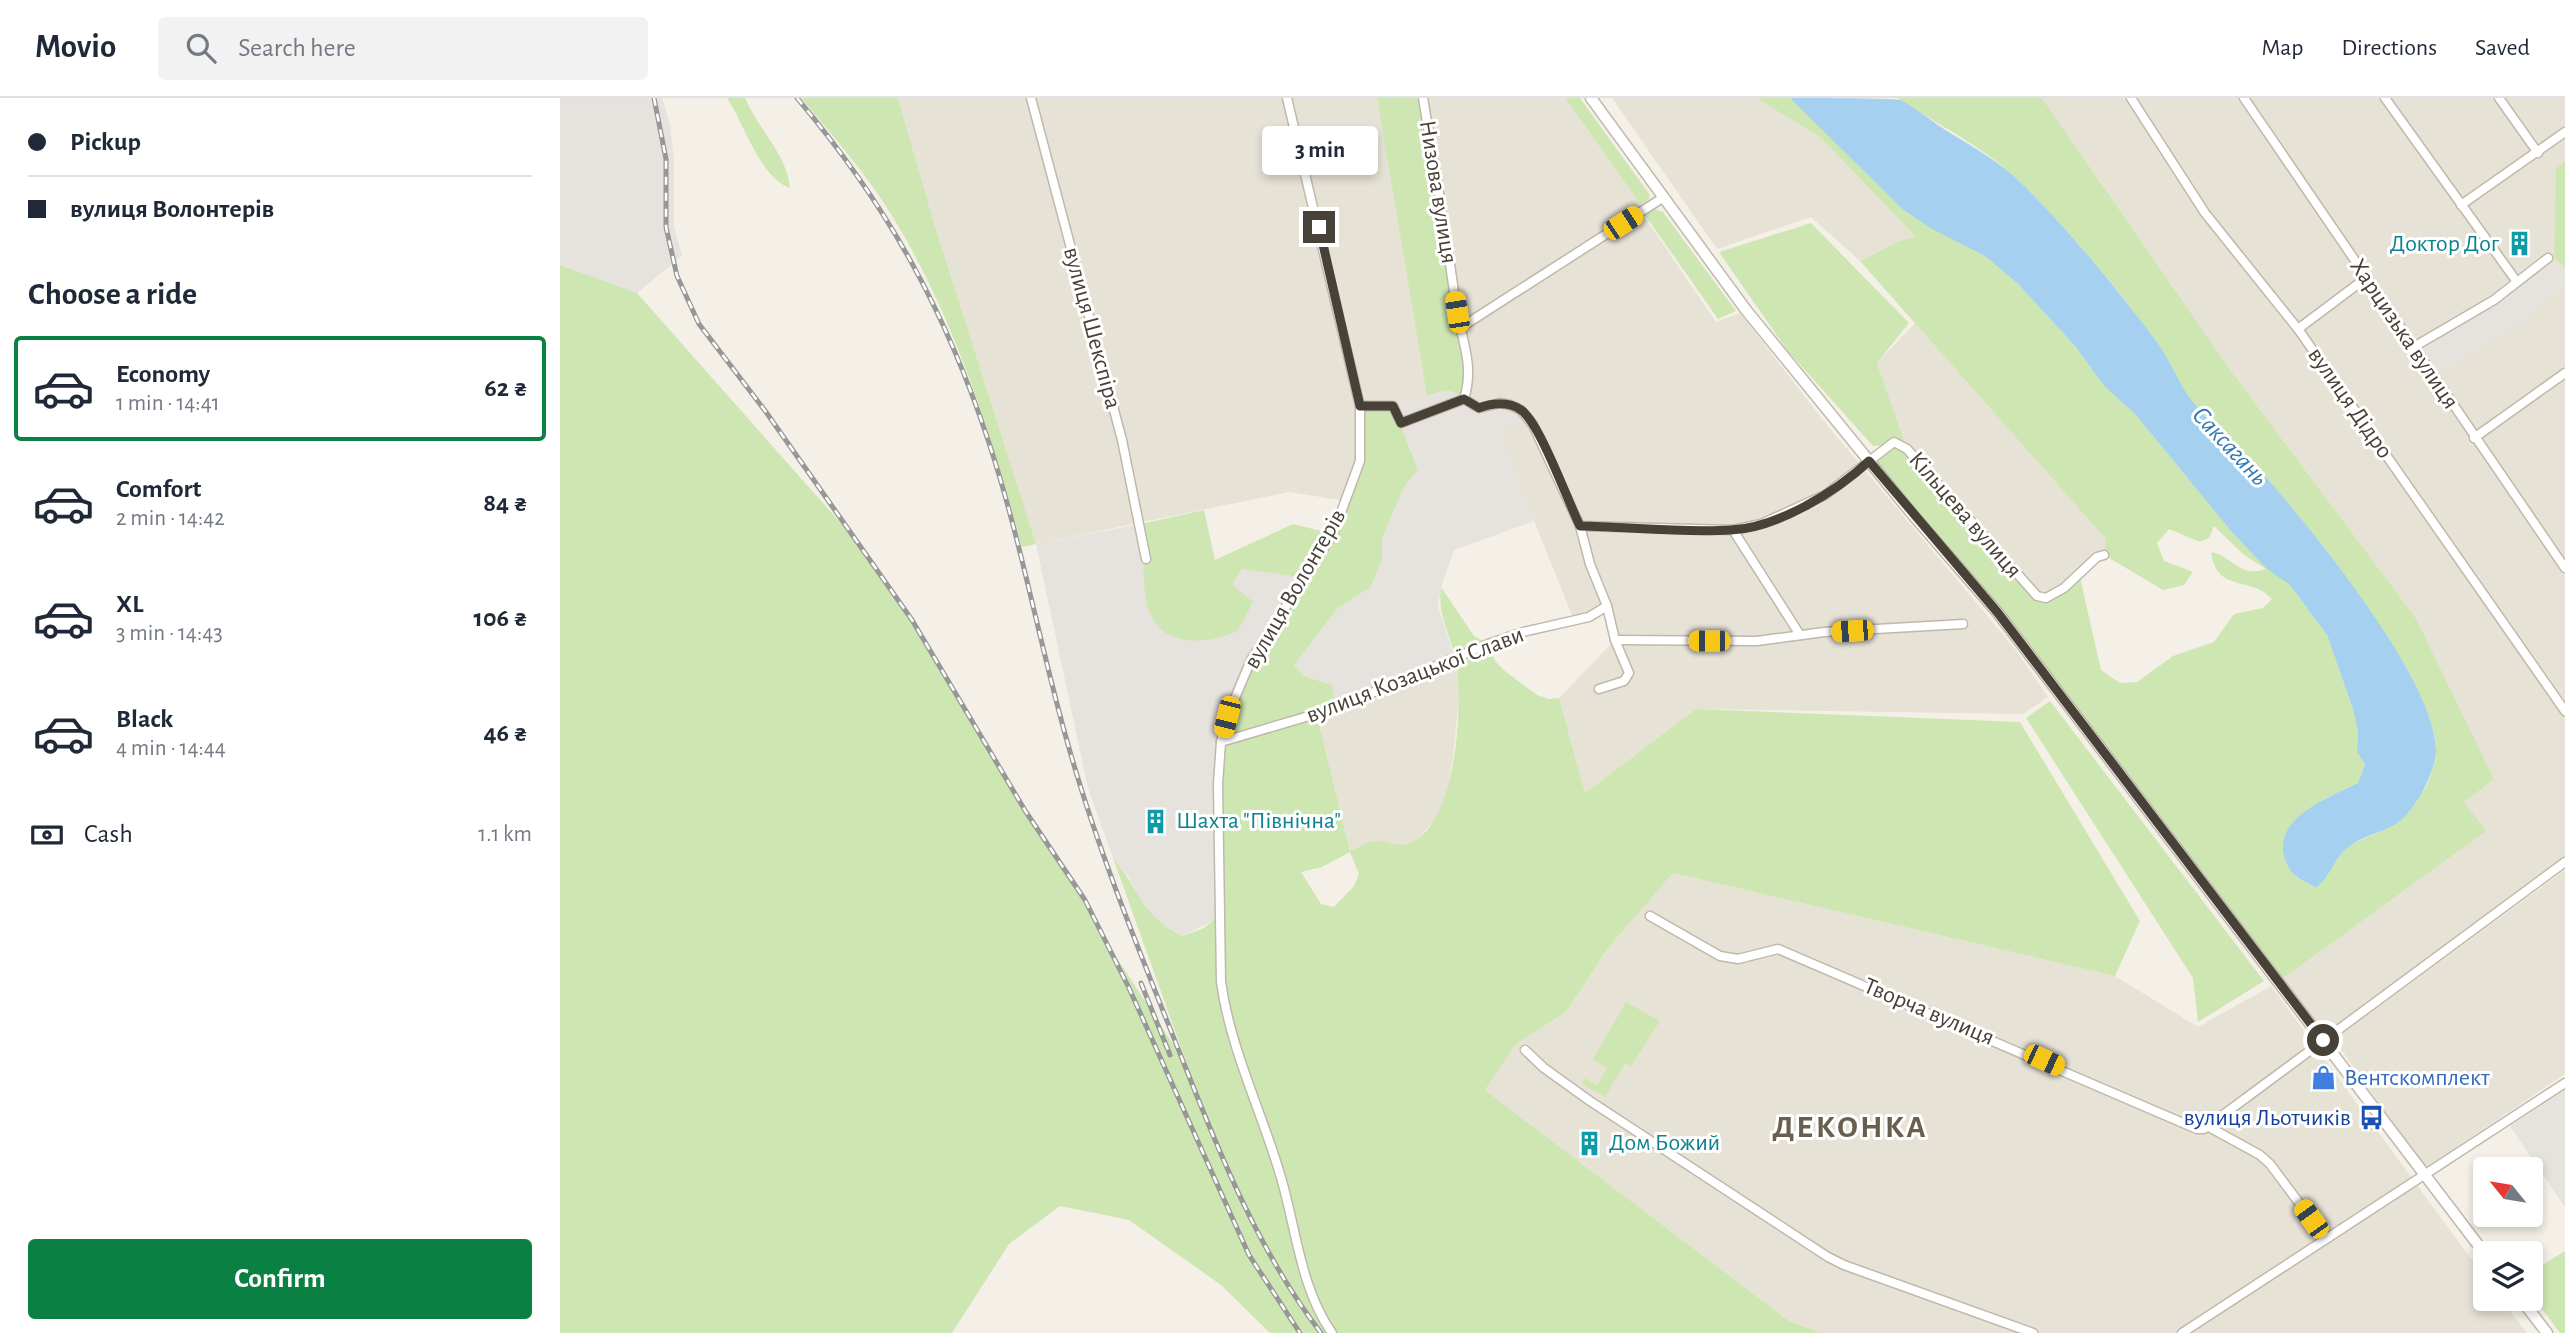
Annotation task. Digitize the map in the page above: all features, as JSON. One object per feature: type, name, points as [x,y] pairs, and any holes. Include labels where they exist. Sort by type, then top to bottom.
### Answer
[{"type":"street","name":"вулиця Шекспіра","points":[[1031,98],[1122,440],[1146,559]]},
{"type":"street","name":"вулиця Волонтерів","points":[[1287,98],[1360,406],[1360,461],[1333,534],[1251,660],[1237,689],[1221,742],[1221,982],[1225,1012],[1279,1170],[1308,1280],[1332,1333]]},
{"type":"street","name":"Низова вулиця","points":[[1423,98],[1460,328],[1471,378],[1464,399]]},
{"type":"street","points":[[1591,98],[1746,310],[1998,613],[2475,1241]]},
{"type":"street","name":"вулиця Дідро","points":[[2131,98],[2205,213],[2298,329],[2565,710]]},
{"type":"street","name":"Харцизька вулиця","points":[[2244,98],[2412,348],[2565,568]]},
{"type":"street","points":[[2385,98],[2517,282]]},
{"type":"street","points":[[2499,98],[2538,153]]},
{"type":"street","points":[[2461,205],[2565,132]]},
{"type":"street","points":[[1460,328],[1664,197]]},
{"type":"street","points":[[2412,348],[2517,282],[2548,258]]},
{"type":"street","points":[[2298,329],[2365,278]]},
{"type":"street","points":[[2474,438],[2565,373]]},
{"type":"street","points":[[1360,406],[1393,406],[1401,423],[1464,399],[1479,408],[1500,403],[1510,405],[1528,417],[1580,526],[1590,564],[1607,606],[1615,640],[1627,666],[1629,677],[1599,690]]},
{"type":"street","name":"Кільцева вулиця","points":[[1580,526],[1733,530],[1761,524],[1825,495],[1887,445],[1900,442],[2038,596],[2046,598],[2056,594],[2097,557],[2104,555]]},
{"type":"street","points":[[1733,530],[1800,635]]},
{"type":"street","name":"вулиця Козацької Слави","points":[[1221,742],[1336,708],[1488,644],[1523,632],[1589,617],[1607,606]]},
{"type":"street","points":[[1615,640],[1757,641],[1800,635],[1963,624]]},
{"type":"street","points":[[2209,1127],[2565,862]]},
{"type":"street","name":"Творча вулиця","points":[[1650,916],[1720,956],[1738,959],[1778,948],[2197,1129],[2209,1127],[2260,1155],[2270,1164],[2326,1239]]},
{"type":"street","points":[[1525,1050],[1544,1068],[1590,1101],[1828,1257],[2033,1333]]},
{"type":"street","points":[[2182,1333],[2565,1083]]},
{"type":"street","points":[[2530,1311],[2547,1333]]},
{"type":"shaded area","points":[[560,98],[662,98],[670,124],[674,160],[674,226],[682,256],[637,293],[560,265]]},
{"type":"shaded area","points":[[898,98],[1377,98],[1427,396],[1393,406],[1360,461],[1346,501],[1289,492],[1036,544],[934,223]]},
{"type":"shaded area","points":[[1423,98],[1565,98],[1641,205],[1644,216],[1716,322],[1740,313],[1822,419],[2015,649],[2048,697],[2023,714],[1696,709],[1585,793],[1559,698],[1615,640],[1607,606],[1574,620],[1499,434],[1527,417],[1479,408],[1464,399]]},
{"type":"shaded area","points":[[1612,98],[1756,98],[1820,137],[1917,238],[1899,241],[1860,261],[1811,217],[1717,249]]},
{"type":"shaded area","points":[[2042,98],[2565,98],[2565,275],[2548,258],[2524,321],[2565,283],[2565,862],[2323,1040],[2278,982],[2485,831],[2464,802],[2415,617],[2231,371]]},
{"type":"shaded area","points":[[2548,258],[2565,275],[2565,283],[2524,321],[2433,378],[2412,348],[2494,300]]},
{"type":"shaded area","points":[[1915,323],[2107,539],[2104,555],[2056,594],[2037,596],[1907,449],[1877,363]]},
{"type":"shaded area","points":[[1447,389],[1456,391],[1473,406],[1500,403],[1528,417],[1499,434],[1534,521],[1454,550],[1441,587],[1438,607],[1455,659],[1336,708],[1332,685],[1304,676],[1294,665],[1338,608],[1371,587],[1382,559],[1382,538],[1404,487],[1418,470],[1393,406]]},
{"type":"shaded area","points":[[1141,524],[1149,609],[1231,584],[1242,569],[1306,578],[1220,917],[1183,936],[1157,922],[1145,910],[1128,876],[1113,858],[1088,788],[1036,544]]},
{"type":"shaded area","points":[[1455,659],[1459,696],[1453,757],[1446,800],[1439,814],[1419,838],[1409,844],[1396,846],[1378,841],[1350,852],[1317,714]]},
{"type":"shaded area","points":[[2565,870],[2565,1074],[2425,1168],[2338,1045],[2339,1036]]},
{"type":"shaded area","points":[[1673,873],[2115,976],[2198,1027],[2271,986],[2473,1262],[2473,1311],[2510,1311],[2527,1333],[1821,1333],[1789,1321],[1485,1090],[1516,1044],[1566,1012],[1608,948]]},
{"type":"shaded area","points":[[2565,1090],[2565,1207],[2543,1175],[2543,1157],[2531,1157],[2510,1126]]},
{"type":"green space","points":[[727,98],[745,98],[784,164],[790,188],[779,182],[761,162]]},
{"type":"green space","points":[[801,98],[898,98],[934,223],[1036,544],[1022,547],[997,460],[968,375],[933,291],[912,251],[869,182]]},
{"type":"green space","points":[[1377,98],[1423,98],[1468,358],[1464,399],[1447,391],[1427,396]]},
{"type":"green space","points":[[1565,98],[1580,98],[1650,195],[1649,199],[1641,205]]},
{"type":"green space","points":[[1756,98],[1790,98],[1901,208],[1985,256],[2018,284],[2075,346],[2104,386],[2135,414],[2231,531],[2290,585],[2327,635],[2353,709],[2358,732],[2357,752],[2365,764],[2358,783],[2324,799],[2299,817],[2286,862],[2296,877],[2316,888],[2348,847],[2391,825],[2418,798],[2434,764],[2436,752],[2432,727],[2415,686],[2394,650],[2336,565],[2272,484],[2189,398],[2157,342],[2090,257],[2035,197],[2002,166],[1974,145],[1898,98],[2042,98],[2231,371],[2415,617],[2494,779],[2464,802],[2486,831],[2278,982],[2058,691],[1869,461],[1886,445],[1873,446],[1787,350],[1719,252],[1811,223],[1909,323],[1877,363],[1907,449],[2030,588],[2046,598],[2079,573],[2101,670],[2120,683],[2137,682],[2173,656],[2214,642],[2234,614],[2263,608],[2272,599],[2254,587],[2227,579],[2220,574],[2214,565],[2211,552],[2249,571],[2266,569],[2244,555],[2214,526],[2209,538],[2200,542],[2169,529],[2157,543],[2164,561],[2193,572],[2184,585],[2163,590],[2104,555],[2106,539],[1860,261],[1899,241],[1916,237],[1820,137]]},
{"type":"green space","points":[[2565,161],[2565,267],[2554,257],[2556,169]]},
{"type":"green space","points":[[1655,209],[1663,212],[1736,311],[1718,319],[1645,215]]},
{"type":"green space","points":[[560,265],[637,293],[854,538],[912,620],[1026,812],[1085,900],[1111,949],[1188,1067],[1113,858],[1149,911],[1169,928],[1183,936],[1204,928],[1216,918],[1219,764],[1237,689],[1305,578],[1242,569],[1232,584],[1253,602],[1238,631],[1213,639],[1188,640],[1175,637],[1156,623],[1149,611],[1145,591],[1141,524],[1204,510],[1215,560],[1293,524],[1333,534],[1360,461],[1360,406],[1393,406],[1418,470],[1404,487],[1382,538],[1382,559],[1371,587],[1338,608],[1294,665],[1304,676],[1332,685],[1336,708],[1317,715],[1350,851],[1376,841],[1398,845],[1411,843],[1430,827],[1441,807],[1454,756],[1458,678],[1453,649],[1442,616],[1441,587],[1474,636],[1488,644],[1495,661],[1506,672],[1537,695],[1549,699],[1559,698],[1585,793],[1696,709],[2020,722],[2140,921],[2115,976],[1673,873],[1608,948],[1566,1012],[1516,1044],[1485,1090],[1789,1321],[1821,1333],[1270,1333],[1221,1285],[1129,1220],[1060,1206],[1009,1244],[952,1333],[560,1333]],"holes":[[[1350,852],[1359,874],[1354,886],[1334,907],[1321,904],[1301,872],[1322,867]]]},
{"type":"green space","points":[[2050,701],[2264,981],[2198,1022],[2193,978],[2026,718]]},
{"type":"green space","points":[[1626,1002],[1660,1021],[1631,1066],[1625,1063],[1605,1097],[1582,1084],[1585,1078],[1597,1085],[1607,1069],[1593,1059]]},
{"type":"green space","points":[[2565,1251],[2565,1333],[2560,1333],[2543,1310],[2543,1265]]},
{"type":"water","name":"Саксагань","points":[[1790,98],[1901,100],[2016,178],[2054,216],[2107,278],[2157,342],[2192,401],[2273,485],[2371,612],[2417,688],[2431,722],[2435,760],[2422,792],[2409,812],[2394,825],[2347,848],[2316,888],[2301,880],[2288,866],[2283,845],[2287,832],[2295,821],[2319,802],[2358,783],[2365,764],[2357,752],[2358,732],[2353,709],[2327,635],[2290,585],[2267,569],[2231,531],[2135,414],[2104,386],[2075,346],[2018,284],[1985,256],[1932,229],[1901,208]]},
{"type":"railway","points":[[654,98],[666,159],[666,227],[677,276],[699,324],[766,412],[912,620],[1026,812],[1085,900],[1129,988],[1249,1255],[1300,1333]]},
{"type":"railway","points":[[797,98],[830,138],[886,220],[934,305],[954,350],[1002,484],[1071,755],[1123,909],[1197,1096],[1243,1202],[1278,1270],[1321,1333]]},
{"type":"railway","points":[[1141,983],[1170,1055]]},
{"type":"place","name":"Доктор Дог","points":[[2519,244]]},
{"type":"place","name":"Шахта \"Північна\"","points":[[1156,821]]},
{"type":"place","name":"Вентскомплект","points":[[2324,1078]]},
{"type":"place","name":"вулиця Льотчиків","points":[[2371,1118]]},
{"type":"place","name":"Дом Божий","points":[[1589,1143]]},
{"type":"district","name":"ДЕКОНКА","points":[[1850,1127]]},
{"type":"route","points":[[1319,227],[1360,406],[1393,406],[1401,423],[1464,399],[1479,408],[1500,403],[1521,410],[1533,425],[1580,526],[1733,530],[1761,524],[1825,495],[1850,479],[1869,461],[1998,613],[2323,1040]]}]
